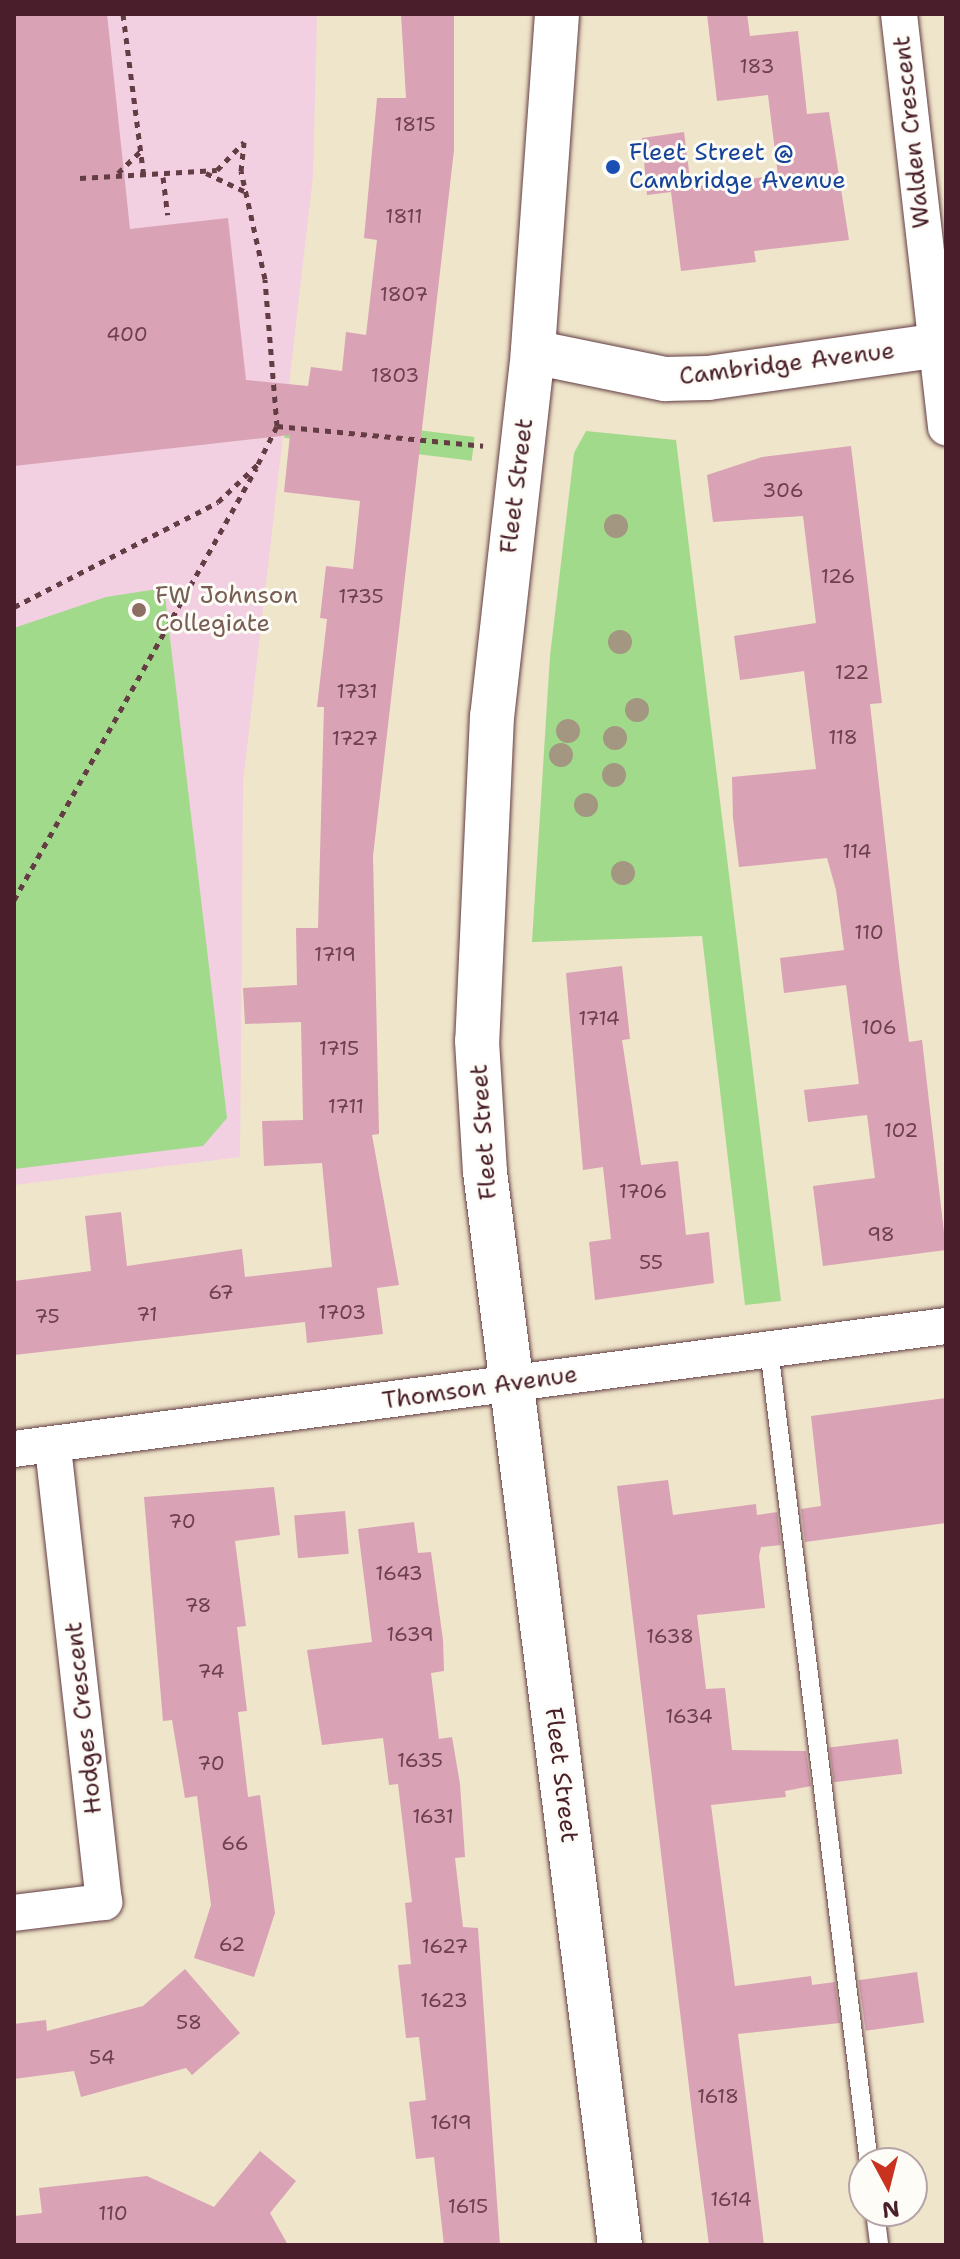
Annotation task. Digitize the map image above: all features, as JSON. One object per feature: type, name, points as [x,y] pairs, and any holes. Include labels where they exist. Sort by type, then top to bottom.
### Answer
[{"type":"street","name":"Fleet Street","points":[[557,14],[533,352],[494,701],[479,927],[485,1172],[620,2245]]},
{"type":"street","name":"Walden Crescent","points":[[899,14],[941,345],[946,427]]},
{"type":"street","name":"Cambridge Avenue","points":[[533,352],[665,379],[708,378],[941,345]]},
{"type":"street","name":"Thomson Avenue","points":[[14,1449],[946,1326]]},
{"type":"street","name":"Hodges Crescent","points":[[14,1913],[104,1902],[53,1445]]},
{"type":"lane","points":[[769,1349],[867,2147]]},
{"type":"path","points":[[123,14],[144,179]]},
{"type":"path","points":[[14,900],[277,426],[265,279],[245,191],[244,142],[205,172],[144,179],[118,173],[80,178]]},
{"type":"path","points":[[118,173],[141,152]]},
{"type":"path","points":[[205,172],[245,191]]},
{"type":"path","points":[[163,177],[168,215]]},
{"type":"path","points":[[277,426],[484,446]]},
{"type":"path","points":[[14,607],[218,502],[258,464]]},
{"type":"shaded area","name":"FW Johnson Collegiate","points":[[14,14],[317,14],[313,176],[243,782],[240,1157],[14,1185]]},
{"type":"green space","points":[[287,414],[475,437],[472,461],[284,438]]},
{"type":"green space","points":[[586,431],[676,440],[781,1301],[745,1305],[702,936],[532,942],[550,656],[574,453]]},
{"type":"green space","points":[[164,588],[227,1118],[203,1146],[14,1169],[14,628],[106,597]]},
{"type":"building","points":[[14,14],[107,14],[130,229],[228,218],[246,380],[308,386],[311,367],[342,371],[346,332],[366,335],[377,240],[364,238],[377,98],[406,98],[401,14],[454,14],[454,150],[373,856],[379,1134],[372,1135],[399,1285],[377,1288],[383,1334],[307,1343],[305,1322],[14,1355],[14,1281],[91,1271],[85,1216],[121,1212],[127,1266],[242,1249],[245,1277],[332,1267],[322,1163],[264,1166],[262,1121],[303,1120],[301,1022],[245,1024],[243,988],[297,985],[296,928],[318,928],[324,707],[317,707],[327,619],[320,618],[326,566],[353,569],[360,501],[284,492],[290,435],[14,466]]},
{"type":"building","points":[[707,14],[747,14],[750,36],[798,31],[807,114],[829,112],[849,240],[754,251],[756,262],[681,271],[671,192],[647,195],[642,138],[684,132],[691,187],[778,175],[768,95],[717,101]]},
{"type":"building","points":[[851,446],[882,703],[870,704],[899,964],[909,1042],[922,1040],[946,1250],[823,1266],[813,1186],[875,1178],[867,1115],[808,1122],[804,1090],[859,1084],[846,985],[784,993],[780,958],[844,950],[836,890],[827,858],[739,867],[733,818],[732,777],[816,769],[804,671],[740,680],[734,636],[816,623],[803,516],[713,522],[707,475],[762,457]]},
{"type":"building","points":[[622,966],[630,1039],[622,1040],[641,1165],[678,1161],[686,1235],[709,1232],[714,1283],[595,1300],[589,1242],[611,1239],[603,1167],[583,1170],[566,973]]},
{"type":"building","points":[[946,1398],[946,1523],[805,1542],[801,1509],[821,1506],[811,1416]]},
{"type":"building","points":[[668,1480],[673,1515],[756,1504],[757,1515],[777,1512],[781,1545],[761,1547],[759,1556],[765,1608],[697,1615],[706,1689],[725,1688],[732,1750],[806,1751],[811,1786],[785,1791],[786,1797],[711,1805],[735,1986],[811,1976],[812,1985],[835,1982],[840,2023],[738,2034],[764,2245],[709,2245],[695,2137],[617,1486]]},
{"type":"building","points":[[274,1487],[280,1535],[235,1541],[246,1626],[237,1627],[247,1711],[238,1712],[248,1797],[260,1795],[275,1913],[254,1977],[194,1958],[211,1905],[197,1796],[185,1798],[172,1720],[163,1721],[144,1497]]},
{"type":"building","points":[[345,1511],[349,1554],[298,1558],[294,1515]]},
{"type":"building","points":[[414,1522],[418,1553],[431,1552],[443,1640],[444,1671],[431,1673],[439,1739],[452,1737],[460,1784],[465,1857],[455,1858],[463,1927],[478,1928],[500,2245],[444,2245],[434,2157],[416,2159],[409,2102],[426,2100],[419,2037],[406,2038],[398,1965],[411,1964],[405,1903],[412,1902],[398,1784],[389,1785],[383,1738],[322,1745],[307,1650],[372,1642],[358,1529]]},
{"type":"building","points":[[898,1739],[902,1774],[834,1782],[830,1747]]},
{"type":"building","points":[[185,1969],[240,2033],[192,2075],[186,2068],[81,2097],[74,2071],[14,2079],[14,2024],[46,2020],[47,2031],[143,2006]]},
{"type":"building","points":[[917,1972],[924,2023],[866,2031],[859,1980]]},
{"type":"building","points":[[260,2151],[296,2181],[270,2213],[288,2245],[14,2245],[14,2216],[42,2213],[39,2188],[147,2176],[214,2207]]},
{"type":"place","name":"Fleet Street @ Cambridge Avenue","points":[[613,167]]},
{"type":"place","name":"FW Johnson Collegiate","points":[[139,610]]}]
